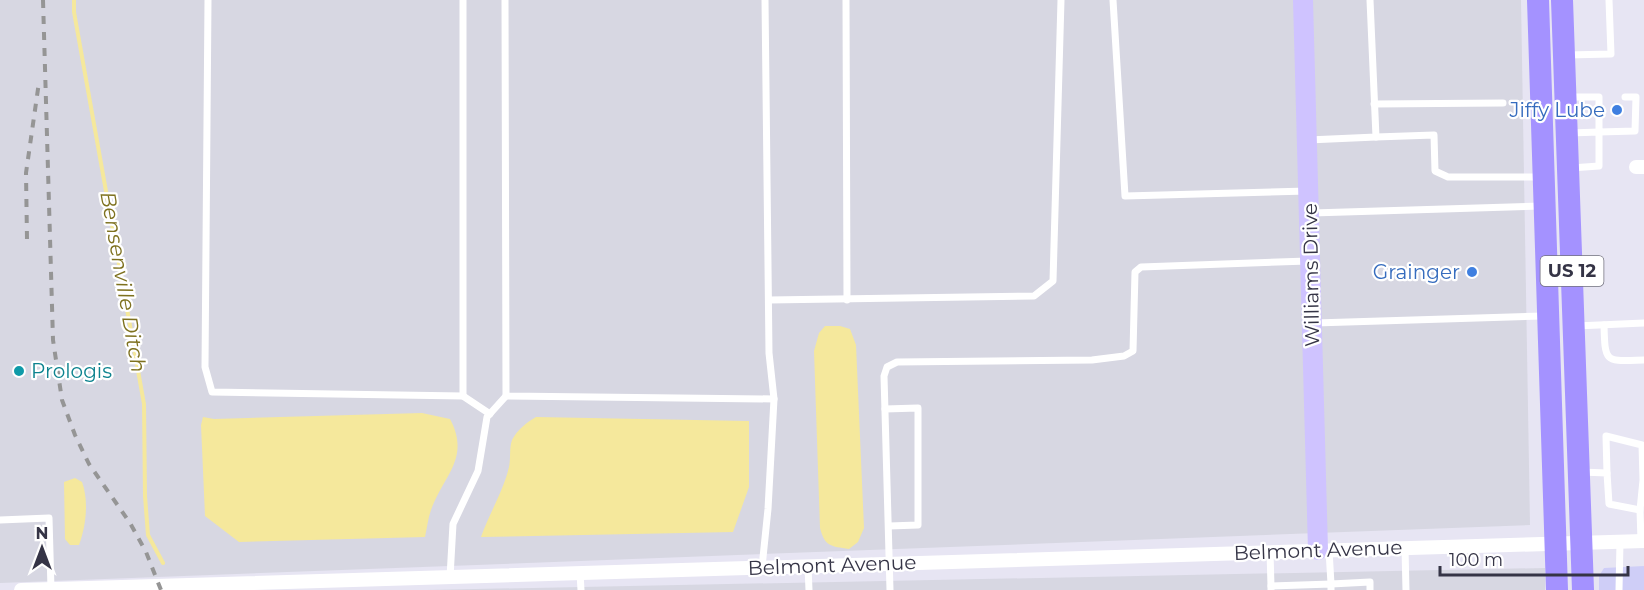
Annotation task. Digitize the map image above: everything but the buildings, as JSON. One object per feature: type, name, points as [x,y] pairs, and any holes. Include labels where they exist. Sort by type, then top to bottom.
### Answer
[{"type":"main road","name":"Williams Drive","points":[[1304,0],[1312,323],[1323,550]]},
{"type":"main road","name":"US 12","points":[[1538,0],[1557,590]]},
{"type":"main road","name":"US 12","points":[[1562,0],[1583,590]]},
{"type":"street","name":"Belmont Avenue","points":[[21,590],[450,583],[580,573],[1642,541]]},
{"type":"lane","points":[[208,0],[206,367],[212,392],[463,396],[490,414]]},
{"type":"lane","points":[[463,0],[463,396]]},
{"type":"lane","points":[[450,583],[453,524],[478,471],[487,417],[506,396],[505,0]]},
{"type":"lane","points":[[762,567],[768,510],[774,399],[769,353],[765,0]]},
{"type":"lane","points":[[846,0],[847,300]]},
{"type":"lane","points":[[769,300],[1034,296],[1053,281],[1061,0]]},
{"type":"lane","points":[[1113,0],[1125,196],[1309,191]]},
{"type":"lane","points":[[1370,0],[1376,137]]},
{"type":"lane","points":[[1564,56],[1611,54],[1609,0]]},
{"type":"lane","points":[[1566,97],[1608,98]]},
{"type":"lane","points":[[1567,133],[1635,131],[1636,98],[1625,97]]},
{"type":"lane","points":[[1568,168],[1599,166],[1599,98]]},
{"type":"lane","points":[[1374,104],[1503,103]]},
{"type":"lane","points":[[1308,140],[1434,135],[1435,171],[1448,177],[1543,177]]},
{"type":"lane","points":[[1310,213],[1544,206]]},
{"type":"lane","points":[[890,590],[884,376],[887,367],[897,362],[1092,360],[1124,356],[1132,351],[1135,272],[1140,267],[1311,261]]},
{"type":"lane","points":[[1312,323],[1548,315]]},
{"type":"lane","points":[[1574,326],[1644,323]]},
{"type":"lane","points":[[1604,325],[1605,353],[1608,357],[1617,361],[1644,360]]},
{"type":"lane","points":[[506,396],[774,399]]},
{"type":"lane","points":[[885,409],[918,408],[918,525],[889,526]]},
{"type":"lane","points":[[1640,510],[1609,504],[1606,436],[1642,445],[1643,480],[1640,510],[1642,541]]},
{"type":"lane","points":[[1579,472],[1607,473]]},
{"type":"lane","points":[[0,520],[49,519],[51,590]]},
{"type":"lane","points":[[1618,590],[1620,542]]},
{"type":"lane","points":[[1404,548],[1406,590]]},
{"type":"lane","points":[[1323,550],[1331,587]]},
{"type":"lane","points":[[1270,552],[1271,588],[1331,587],[1370,582],[1370,590]]},
{"type":"lane","points":[[808,566],[809,590]]},
{"type":"lane","points":[[580,573],[581,590]]},
{"type":"shaded area","points":[[0,0],[1521,0],[1530,525],[0,583]]},
{"type":"shaded area","points":[[825,326],[850,329],[856,345],[864,528],[858,542],[849,549],[827,542],[820,528],[814,351],[819,333]]},
{"type":"shaded area","points":[[422,413],[450,419],[458,445],[453,466],[431,510],[425,537],[239,542],[205,516],[201,425],[203,417],[214,419]]},
{"type":"shaded area","points":[[536,417],[749,421],[749,487],[733,532],[481,537],[510,464],[512,440],[522,427]]},
{"type":"shaded area","points":[[75,478],[82,482],[86,514],[79,545],[70,545],[65,539],[64,482]]},
{"type":"shaded area","points":[[1644,566],[1644,590],[1599,590],[1599,576],[1604,568]]},
{"type":"shaded area","points":[[1545,568],[1545,590],[427,590]]},
{"type":"waterway","name":"Bensenville Ditch","points":[[74,0],[74,12],[144,404],[145,496],[148,535],[163,563]]},
{"type":"railway","points":[[43,0],[53,340],[62,400],[89,464],[130,523],[146,552],[161,590]]},
{"type":"railway","points":[[27,239],[26,173],[39,82]]},
{"type":"place","name":"Jiffy Lube","points":[[1617,110]]},
{"type":"place","name":"Grainger","points":[[1472,272]]},
{"type":"place","name":"Prologis","points":[[19,371]]}]
